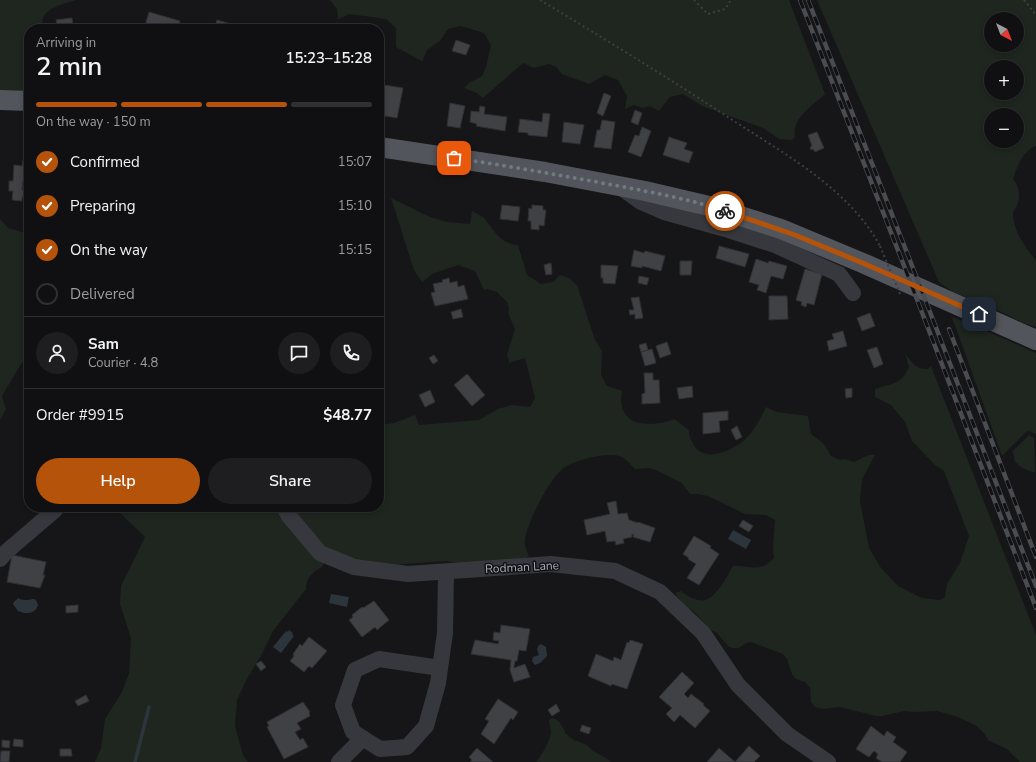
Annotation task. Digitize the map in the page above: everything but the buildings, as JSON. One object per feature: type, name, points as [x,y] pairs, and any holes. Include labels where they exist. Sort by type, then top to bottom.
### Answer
[{"type":"main road","points":[[0,100],[24,101]]},
{"type":"main road","points":[[384,148],[545,172],[709,206],[781,229],[865,264],[1036,340]]},
{"type":"street","points":[[618,186],[641,202],[652,207],[775,245],[839,274],[853,293]]},
{"type":"street","points":[[0,559],[52,512]]},
{"type":"street","name":"Rodman Lane","points":[[287,512],[320,553],[354,567],[408,574],[551,564],[615,571],[660,592],[703,633],[738,685],[787,734],[828,762]]},
{"type":"street","points":[[440,668],[379,659],[354,670],[343,705],[353,732],[380,749],[407,747],[426,726],[438,683],[446,633],[446,572]]},
{"type":"street","points":[[339,762],[363,738]]},
{"type":"path","points":[[540,0],[705,102],[811,172],[851,206],[872,231],[880,246],[900,294]]},
{"type":"path","points":[[694,0],[708,14],[726,9],[731,0]]},
{"type":"path","points":[[1024,0],[1036,15]]},
{"type":"shaded area","points":[[0,0],[76,0],[52,8],[44,16],[42,24],[24,24],[24,99],[0,98]]},
{"type":"shaded area","points":[[330,0],[789,0],[825,94],[800,118],[796,124],[795,137],[792,140],[779,139],[763,128],[702,106],[683,94],[670,97],[659,111],[650,106],[642,108],[634,105],[625,109],[627,96],[618,80],[605,75],[589,84],[562,74],[556,67],[549,64],[534,68],[523,63],[483,98],[477,93],[464,88],[469,83],[482,76],[486,67],[491,45],[484,33],[461,26],[448,29],[440,41],[427,50],[422,61],[396,47],[396,28],[386,19],[350,14],[338,19],[337,9]]},
{"type":"shaded area","points":[[817,0],[1036,0],[1036,146],[1031,148],[1024,156],[1018,165],[1013,179],[1018,188],[1019,195],[1017,205],[1013,213],[1013,219],[1020,238],[1036,260],[1036,327],[1021,322],[953,292],[939,282]]},
{"type":"shaded area","points":[[391,198],[430,217],[447,222],[470,224],[472,211],[483,217],[498,236],[506,242],[518,245],[527,275],[541,284],[553,282],[560,275],[569,278],[577,285],[595,340],[602,351],[601,375],[607,386],[622,391],[621,402],[623,409],[626,415],[633,421],[651,424],[674,419],[689,430],[693,444],[697,450],[703,453],[716,454],[737,446],[746,439],[756,426],[766,407],[776,412],[808,416],[811,434],[824,444],[831,456],[839,460],[845,459],[854,462],[869,455],[875,455],[862,479],[860,501],[869,548],[881,568],[898,586],[922,598],[940,600],[945,597],[947,584],[960,563],[969,536],[944,471],[935,465],[912,441],[905,422],[891,405],[875,397],[875,389],[896,382],[906,373],[909,367],[905,354],[917,367],[928,369],[931,366],[1036,635],[1036,762],[1020,762],[1007,749],[988,740],[984,733],[975,725],[958,717],[937,711],[904,711],[876,716],[840,707],[823,709],[815,707],[811,702],[810,688],[805,682],[796,679],[792,674],[787,659],[783,654],[751,642],[746,643],[739,648],[729,647],[717,633],[711,630],[693,611],[683,604],[675,593],[681,591],[693,598],[701,600],[707,599],[713,596],[718,590],[733,566],[756,568],[767,564],[774,558],[773,547],[775,520],[766,515],[745,514],[708,496],[690,494],[682,483],[656,470],[649,468],[635,469],[624,458],[614,455],[607,455],[584,459],[570,464],[559,472],[540,500],[530,522],[525,541],[529,556],[522,560],[462,563],[446,561],[384,567],[328,556],[322,567],[311,575],[307,581],[306,589],[273,631],[237,700],[235,726],[243,755],[248,762],[95,762],[101,748],[105,719],[122,692],[129,673],[131,638],[120,604],[121,586],[145,537],[119,512],[384,512],[384,424],[394,423],[415,415],[419,425],[479,420],[498,409],[512,405],[530,407],[535,398],[525,358],[509,363],[507,354],[515,329],[508,313],[509,309],[507,302],[497,292],[487,289],[484,290],[475,271],[458,265],[432,274],[422,282],[414,270]]},
{"type":"shaded area","points":[[0,219],[8,228],[24,233],[24,362],[21,364],[2,396],[6,409],[0,420]]},
{"type":"shaded area","points":[[952,317],[1036,353],[1036,434],[1029,431],[1026,432],[1002,456]]},
{"type":"shaded area","points":[[1029,435],[1034,438],[1035,472],[1021,467],[1015,461],[1012,452]]},
{"type":"shaded area","points":[[733,530],[751,540],[746,549],[728,539]]},
{"type":"shaded area","points":[[331,594],[349,597],[347,607],[329,603]]},
{"type":"shaded area","points":[[18,598],[24,600],[36,600],[38,605],[37,608],[35,611],[30,613],[18,611],[13,604]]},
{"type":"shaded area","points":[[289,630],[294,636],[281,653],[273,647],[286,631],[288,632]]},
{"type":"shaded area","points":[[541,644],[546,647],[547,656],[540,663],[535,665],[532,661],[533,657],[539,655],[537,650],[538,646]]},
{"type":"shaded area","points":[[552,718],[559,722],[568,736],[586,745],[611,762],[536,762],[549,740],[551,733],[549,720]]},
{"type":"waterway","points":[[135,762],[149,707]]},
{"type":"railway","points":[[800,0],[1036,608]]},
{"type":"railway","points":[[808,0],[1036,586]]},
{"type":"railway","points":[[949,329],[1036,557]]},
{"type":"way so far","points":[[454,158],[545,172],[645,191],[725,211]]},
{"type":"route","points":[[725,211],[781,229],[979,314]]}]
